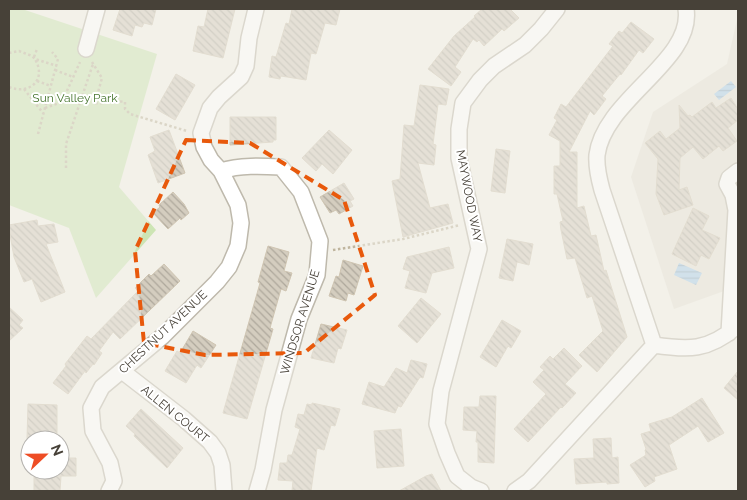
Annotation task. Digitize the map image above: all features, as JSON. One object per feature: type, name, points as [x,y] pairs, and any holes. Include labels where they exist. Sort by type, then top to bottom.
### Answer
[{"type":"street","points":[[89,56],[97,9]]},
{"type":"street","points":[[221,171],[211,160],[204,147],[201,133],[210,108],[241,77],[246,66],[249,38],[256,9]]},
{"type":"street","name":"MAYWOOD WAY","points":[[481,491],[471,487],[457,476],[438,424],[441,390],[480,249],[459,158],[459,129],[463,103],[480,80],[494,66],[525,45],[557,9]]},
{"type":"street","points":[[654,345],[602,190],[597,156],[602,138],[611,119],[678,46],[688,19],[686,9]]},
{"type":"street","name":"WINDSOR AVENUE","points":[[221,171],[230,168],[257,166],[281,167],[301,192],[320,242],[318,275],[299,319],[274,410],[263,470],[257,491]]},
{"type":"street","name":"CHESTNUT AVENUE","points":[[109,491],[114,481],[110,464],[94,431],[91,408],[102,387],[163,336],[217,282],[229,267],[238,246],[241,223],[238,205],[221,171]]},
{"type":"street","points":[[654,345],[689,349],[704,347],[734,330],[736,210],[733,195],[727,184],[729,178],[738,171]]},
{"type":"street","points":[[515,491],[530,481],[654,345]]},
{"type":"street","name":"ALLEN COURT","points":[[122,371],[184,419],[210,442],[218,453],[222,465],[224,491]]},
{"type":"path","points":[[9,87],[14,89],[29,88],[37,81],[40,73],[34,58],[37,49]]},
{"type":"path","points":[[9,53],[19,51],[56,66]]},
{"type":"path","points":[[38,134],[58,59],[52,52]]},
{"type":"path","points":[[45,108],[62,102],[73,77],[89,56]]},
{"type":"path","points":[[89,56],[102,78],[94,103],[125,102],[125,109],[130,114],[190,132],[201,133]]},
{"type":"path","points":[[66,168],[66,144],[89,56]]},
{"type":"path","points":[[55,70],[73,77]]},
{"type":"path","points":[[37,81],[51,86]]},
{"type":"path","points":[[24,89],[43,113]]},
{"type":"path","points":[[319,252],[403,239],[474,222]]},
{"type":"highlighted area","points":[[186,140],[250,143],[344,200],[375,295],[304,353],[205,355],[144,343],[135,251]]},
{"type":"shaded area","points":[[738,15],[738,286],[674,309],[631,177],[653,112],[727,64]]},
{"type":"green space","name":"Sun Valley Park","points":[[9,9],[22,9],[157,54],[119,187],[156,230],[96,298],[69,228],[9,205]]},
{"type":"water","points":[[731,81],[736,87],[719,100],[714,94]]},
{"type":"water","points":[[679,263],[702,273],[696,285],[674,275]]},
{"type":"building","points":[[120,9],[156,9],[152,25],[144,23],[142,27],[135,25],[132,36],[113,30]]},
{"type":"building","points":[[208,9],[235,9],[223,58],[193,51],[198,26],[204,27]]},
{"type":"building","points":[[292,9],[340,9],[336,25],[325,23],[316,54],[311,53],[306,80],[281,76],[280,79],[269,77],[272,56],[276,57],[286,23],[289,24]]},
{"type":"building","points":[[482,9],[510,9],[519,18],[504,31],[502,29],[484,46],[479,40],[477,42],[473,39],[455,67],[461,72],[451,86],[428,69],[454,36]]},
{"type":"building","points":[[631,22],[654,39],[643,53],[639,50],[621,75],[602,96],[606,99],[594,115],[590,111],[569,152],[577,152],[577,208],[584,206],[591,236],[596,235],[604,271],[606,270],[627,337],[597,372],[579,355],[603,331],[592,296],[587,298],[575,258],[567,259],[560,222],[563,221],[557,194],[554,194],[554,166],[560,166],[560,141],[549,135],[557,120],[554,118],[561,104],[566,107],[613,46],[609,44],[619,31],[622,33]]},
{"type":"building","points":[[176,74],[195,85],[175,120],[156,109]]},
{"type":"building","points":[[420,85],[449,89],[446,105],[438,104],[433,144],[436,145],[434,165],[418,163],[430,208],[448,204],[453,223],[403,237],[392,181],[400,179],[404,125],[414,126]]},
{"type":"building","points":[[731,98],[738,109],[738,120],[728,128],[737,141],[723,151],[719,146],[703,159],[693,147],[680,158],[679,190],[687,187],[693,205],[664,215],[656,194],[658,159],[645,143],[660,131],[666,139],[680,128],[679,105],[688,116],[692,117],[712,102],[716,108]]},
{"type":"building","points":[[230,117],[276,117],[276,140],[273,140],[273,142],[230,145]]},
{"type":"building","points":[[169,130],[185,173],[158,183],[148,155],[155,151],[150,137]]},
{"type":"building","points":[[329,130],[352,150],[333,174],[322,164],[316,171],[302,158]]},
{"type":"building","points":[[496,149],[510,151],[505,193],[491,191]]},
{"type":"building","points":[[344,183],[354,199],[350,201],[353,206],[339,214],[336,210],[330,213],[320,197]]},
{"type":"building","points":[[173,192],[189,213],[168,229],[153,213]]},
{"type":"building","points":[[693,208],[709,216],[702,230],[720,238],[709,259],[701,255],[696,266],[672,254]]},
{"type":"building","points":[[37,220],[38,226],[54,224],[58,242],[46,244],[65,292],[41,302],[32,279],[24,282],[14,257],[9,229],[9,225]]},
{"type":"building","points":[[507,239],[533,244],[529,265],[517,262],[513,281],[499,278]]},
{"type":"building","points":[[268,246],[289,252],[284,271],[292,273],[286,291],[281,289],[270,328],[273,329],[247,419],[223,413],[260,283],[258,282]]},
{"type":"building","points":[[449,247],[454,268],[432,273],[426,293],[405,288],[410,271],[403,269],[407,257]]},
{"type":"building","points":[[343,260],[363,266],[354,295],[348,293],[346,301],[329,296],[336,276],[339,277]]},
{"type":"building","points":[[164,264],[180,281],[120,339],[113,332],[99,351],[102,353],[94,365],[86,373],[85,371],[68,394],[53,383],[87,336],[91,339],[138,291],[135,288],[149,274],[151,276]]},
{"type":"building","points":[[421,298],[441,314],[417,343],[398,326]]},
{"type":"building","points":[[9,307],[23,320],[19,325],[23,328],[9,341]]},
{"type":"building","points":[[502,320],[521,331],[511,348],[508,346],[496,367],[480,357]]},
{"type":"building","points":[[321,324],[347,330],[341,349],[338,348],[334,363],[311,358]]},
{"type":"building","points":[[193,331],[216,345],[201,368],[197,365],[186,383],[165,371],[177,351],[180,353]]},
{"type":"building","points":[[564,348],[582,366],[565,384],[576,393],[528,442],[514,429],[546,394],[533,382],[544,370],[540,367],[550,356],[553,359]]},
{"type":"building","points":[[411,360],[427,364],[423,378],[420,377],[401,407],[398,406],[395,413],[362,404],[369,382],[384,387],[396,368],[407,373]]},
{"type":"building","points":[[738,371],[738,400],[724,388]]},
{"type":"building","points":[[480,396],[496,396],[494,463],[478,462],[477,431],[463,430],[464,407],[479,407]]},
{"type":"building","points":[[702,398],[724,433],[708,442],[698,426],[669,445],[677,469],[654,477],[655,481],[645,487],[630,465],[646,455],[641,434],[651,431],[649,424],[672,417]]},
{"type":"building","points":[[312,403],[340,409],[335,426],[331,425],[324,450],[317,448],[311,491],[292,491],[293,481],[278,480],[280,463],[287,463],[288,455],[292,455],[300,429],[295,427],[298,414],[304,415],[307,404],[312,405]]},
{"type":"building","points":[[28,404],[57,405],[57,430],[27,430]]},
{"type":"building","points":[[141,409],[183,448],[167,468],[126,426]]},
{"type":"building","points":[[401,429],[404,466],[377,468],[374,431]]},
{"type":"building","points":[[611,438],[612,458],[618,457],[619,483],[576,484],[574,459],[594,458],[593,439]]},
{"type":"building","points":[[70,458],[76,458],[76,476],[70,476]]},
{"type":"building","points":[[432,474],[441,491],[399,491],[426,476]]},
{"type":"building","points":[[34,480],[61,480],[60,491],[34,491]]}]
